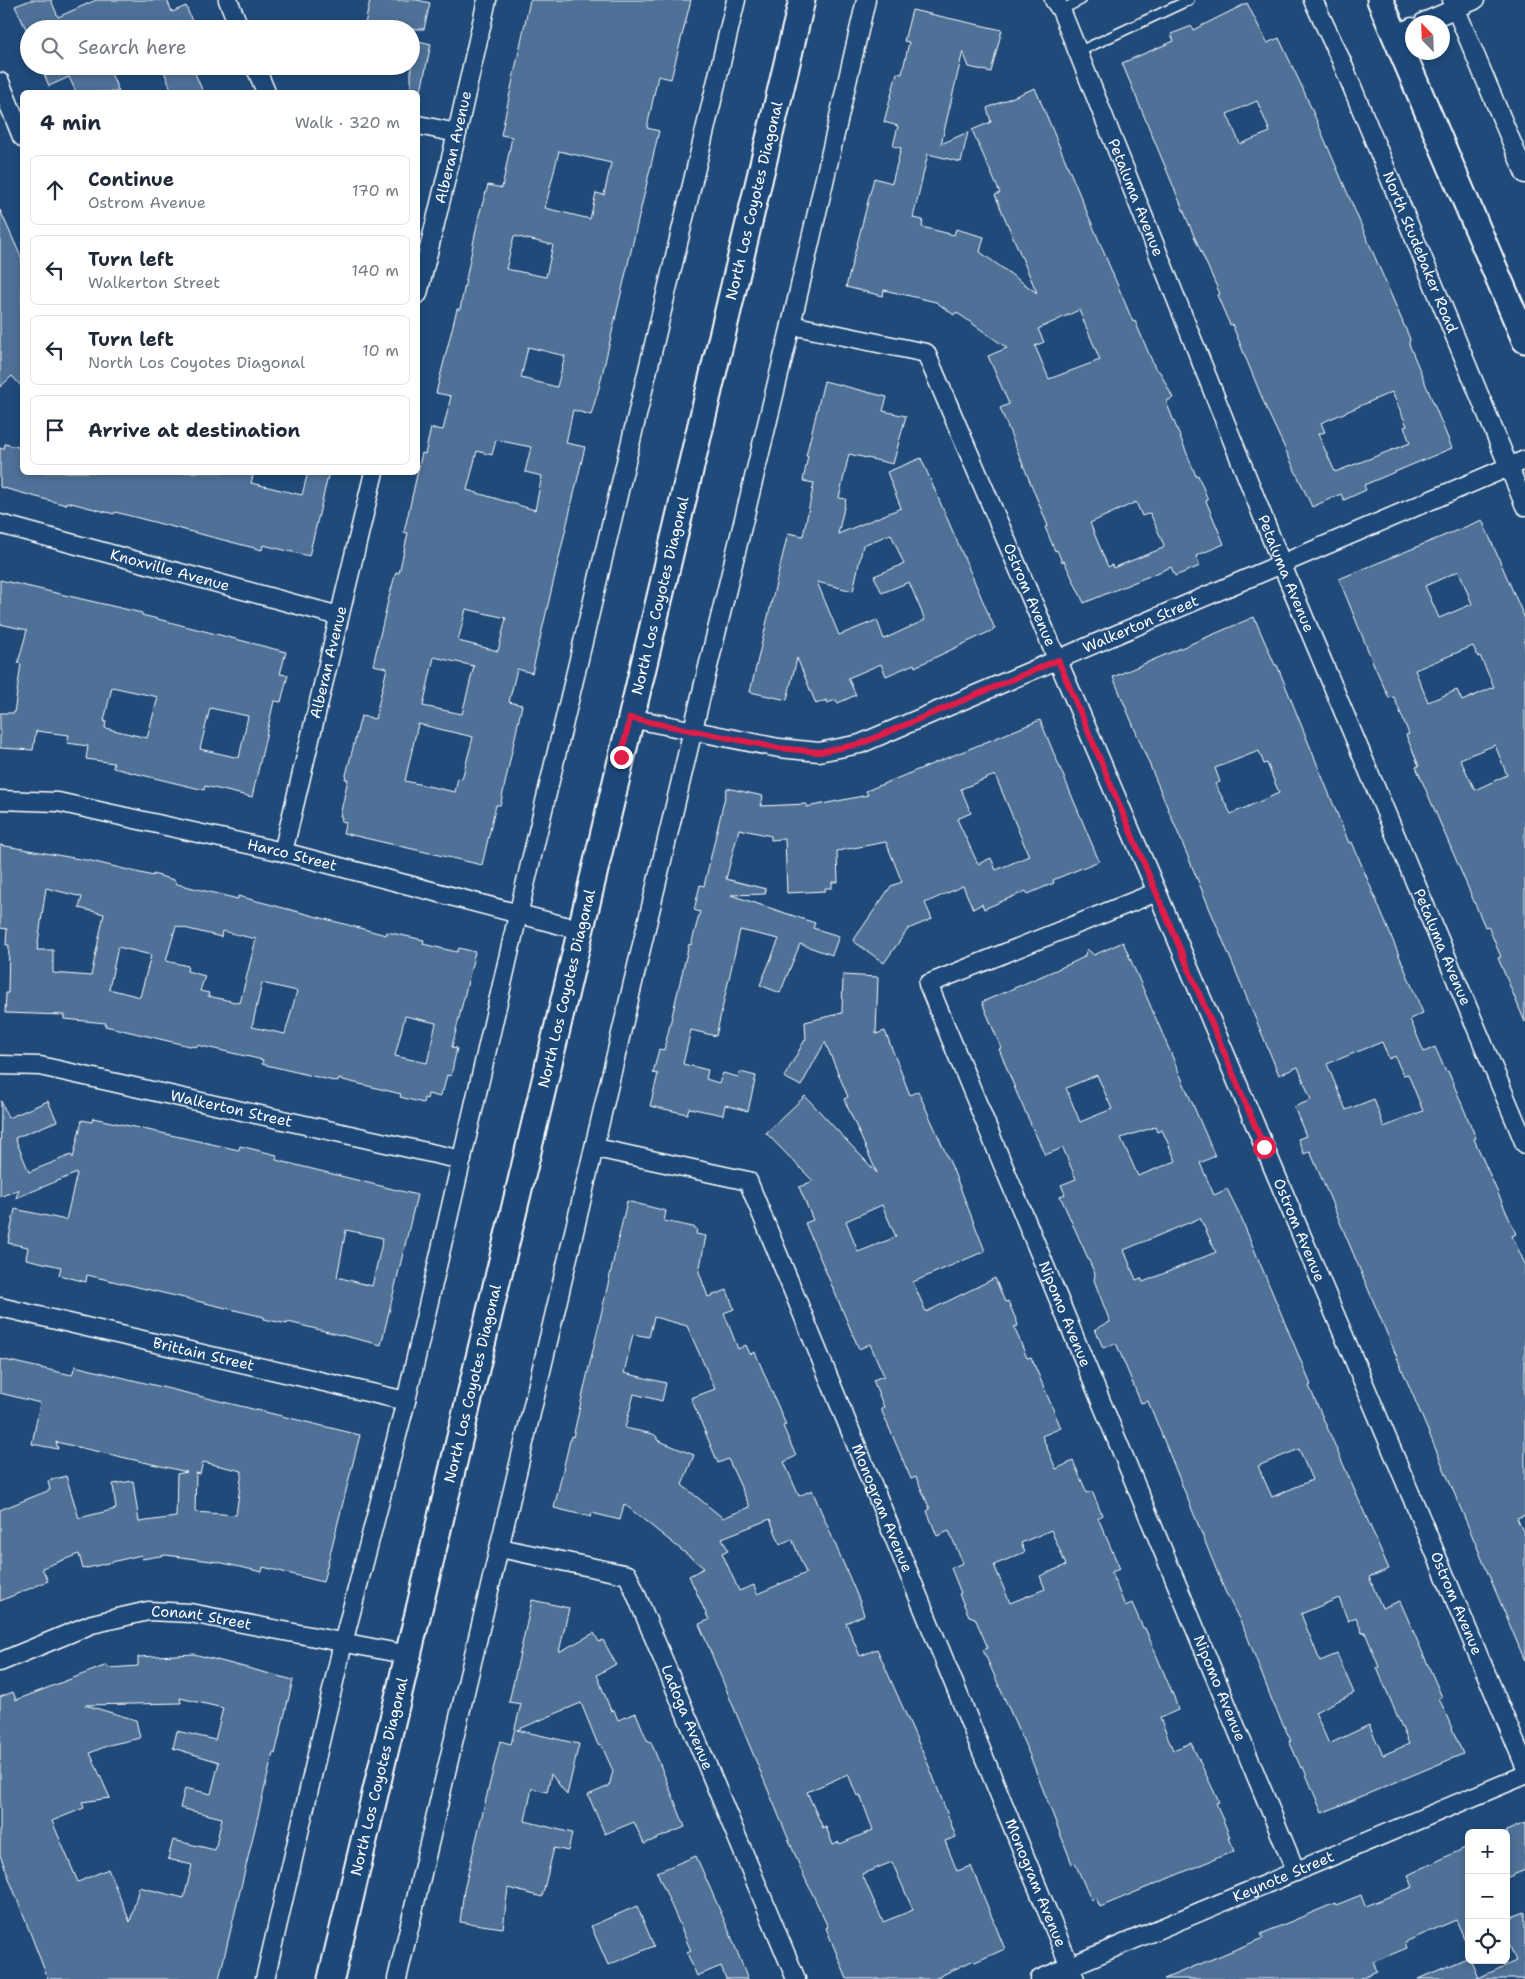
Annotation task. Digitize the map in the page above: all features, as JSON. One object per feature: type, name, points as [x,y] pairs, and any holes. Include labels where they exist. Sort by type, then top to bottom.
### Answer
[{"type":"main road","name":"North Los Coyotes Diagonal","points":[[330,1979],[409,1655],[802,0]]},
{"type":"main road","points":[[1380,0],[1404,31],[1525,340]]},
{"type":"street","points":[[228,0],[236,20]]},
{"type":"street","name":"Alberan Avenue","points":[[420,286],[487,0]]},
{"type":"street","points":[[265,1979],[343,1643],[406,1401],[518,915],[736,0]]},
{"type":"street","points":[[397,1979],[596,1148],[692,732],[791,325],[866,0]]},
{"type":"street","name":"North Studebaker Road","points":[[1313,0],[1345,69],[1525,506]]},
{"type":"street","points":[[1435,15],[1453,4],[1475,0]]},
{"type":"street","points":[[1453,4],[1525,174]]},
{"type":"street","name":"Petaluma Avenue","points":[[1057,5],[1078,52],[1282,565],[1525,1144]]},
{"type":"street","points":[[259,75],[265,90]]},
{"type":"street","points":[[0,82],[20,132]]},
{"type":"street","points":[[420,125],[457,133]]},
{"type":"street","name":"Ostrom Avenue","points":[[791,325],[926,353],[1157,892],[1525,1766]]},
{"type":"street","name":"Walkerton Street","points":[[630,718],[779,748],[819,752],[860,744],[1525,460]]},
{"type":"street","name":"Alberan Avenue","points":[[283,852],[373,475]]},
{"type":"street","name":"Knoxville Avenue","points":[[0,524],[340,616]]},
{"type":"street","name":"Harco Street","points":[[0,800],[58,802],[283,852],[580,930]]},
{"type":"street","name":"Nipomo Avenue","points":[[1157,892],[928,984],[1296,1872]]},
{"type":"street","name":"Walkerton Street","points":[[0,1065],[40,1066],[462,1160]]},
{"type":"street","name":"Monogram Avenue","points":[[596,1148],[748,1181],[1073,1973]]},
{"type":"street","name":"Brittain Street","points":[[0,1307],[406,1401]]},
{"type":"street","name":"Ladoga Avenue","points":[[500,1548],[628,1575],[796,1979]]},
{"type":"street","name":"Conant Street","points":[[0,1662],[92,1624],[148,1612],[190,1613],[409,1655]]},
{"type":"street","name":"Keynote Street","points":[[1040,1979],[1073,1973],[1296,1872],[1525,1775]]},
{"type":"lane","points":[[1057,5],[1081,0]]},
{"type":"lane","points":[[1078,52],[1190,0]]},
{"type":"building","points":[[31,0],[51,0],[58,17],[96,0],[167,0],[172,12],[186,6],[191,20],[22,20],[15,6]]},
{"type":"building","points":[[370,0],[417,0],[430,3],[424,29],[420,29],[420,20],[366,20]]},
{"type":"building","points":[[530,0],[691,0],[671,79],[658,76],[647,128],[659,131],[599,388],[591,415],[573,410],[566,443],[585,447],[532,673],[517,669],[509,702],[522,705],[501,802],[500,805],[496,805],[482,865],[343,833],[346,822],[341,821],[342,817],[340,816],[348,779],[345,779],[361,716],[375,719],[387,668],[373,665],[396,572],[399,573],[408,533],[404,532],[417,475],[420,475],[422,453],[425,454],[431,428],[443,430],[451,396],[436,393],[457,309],[460,309],[479,215],[488,185],[502,188],[512,137],[501,135]],"holes":[[[559,151],[611,163],[604,195],[596,193],[590,219],[545,208]],[[514,236],[553,245],[546,277],[506,269]],[[528,347],[565,356],[557,387],[521,378]],[[496,440],[531,447],[525,472],[542,476],[535,510],[467,490],[477,451],[492,455]],[[466,609],[506,618],[498,651],[458,641]],[[434,657],[474,666],[462,714],[423,706]],[[418,724],[473,737],[462,779],[458,778],[455,792],[405,781]]]},
{"type":"building","points":[[1247,3],[1267,43],[1279,38],[1303,89],[1410,339],[1409,344],[1452,448],[1364,485],[1366,490],[1344,500],[1341,494],[1312,507],[1267,410],[1232,324],[1230,325],[1217,295],[1220,294],[1122,63],[1174,41],[1171,34],[1192,26],[1193,30]],"holes":[[[1257,101],[1270,132],[1240,144],[1227,114]],[[1392,392],[1407,426],[1404,427],[1410,443],[1335,472],[1318,434],[1325,432],[1321,423]]]},
{"type":"building","points":[[912,10],[1002,30],[991,72],[969,67],[963,51],[941,144],[968,132],[961,162],[928,154],[913,218],[923,220],[922,227],[954,235],[956,229],[984,237],[980,252],[1037,293],[995,195],[1000,193],[972,130],[991,122],[987,108],[1035,88],[1133,322],[1135,321],[1155,368],[1160,372],[1173,398],[1167,401],[1167,404],[1196,476],[1198,475],[1208,500],[1206,501],[1224,544],[1196,556],[1200,566],[1175,576],[1171,567],[1084,603],[1064,561],[1062,562],[1057,550],[1055,551],[1045,527],[1048,526],[1000,408],[1009,404],[988,356],[1007,348],[956,312],[954,315],[936,302],[884,290],[883,296],[846,287],[874,178],[892,183],[901,148],[893,146],[898,126],[884,122],[897,73],[902,74],[909,42],[904,41]],"holes":[[[1079,310],[1100,360],[1049,379],[1035,346],[1044,342],[1038,329]],[[1136,502],[1142,516],[1150,513],[1164,545],[1163,548],[1113,568],[1112,565],[1108,567],[1090,523]]]},
{"type":"building","points":[[420,41],[431,44],[420,95],[420,90],[411,90],[411,75],[420,75]]},
{"type":"building","points":[[45,75],[112,75],[118,90],[75,90],[69,77],[49,86]]},
{"type":"building","points":[[165,75],[196,75],[202,90],[171,90]]},
{"type":"building","points":[[0,210],[20,255],[20,385],[12,376],[0,387]]},
{"type":"building","points":[[824,381],[887,397],[883,411],[906,416],[893,464],[849,454],[839,498],[846,499],[838,534],[901,508],[887,472],[921,458],[995,629],[915,667],[914,664],[886,676],[881,664],[848,678],[856,695],[838,703],[836,700],[827,703],[826,700],[816,704],[797,658],[787,700],[750,692],[788,533],[803,536],[814,483],[803,481],[808,456],[806,456]],"holes":[[[891,534],[904,564],[874,576],[882,593],[909,582],[925,620],[884,639],[877,620],[839,635],[817,582],[853,591],[863,545]]]},
{"type":"building","points":[[5,444],[20,448],[20,475],[253,475],[251,483],[302,495],[307,475],[328,475],[309,556],[263,545],[262,550],[115,512],[114,514],[67,502],[66,505],[0,487],[0,448],[4,449]]},
{"type":"building","points":[[1482,520],[1525,619],[1525,1022],[1498,958],[1501,957],[1488,926],[1485,927],[1416,767],[1419,766],[1406,735],[1409,734],[1394,697],[1389,698],[1339,579]],"holes":[[[1459,571],[1472,604],[1439,618],[1425,586]],[[1473,646],[1478,657],[1480,656],[1494,687],[1462,701],[1457,690],[1428,702],[1415,670]],[[1495,745],[1507,775],[1475,790],[1460,759]]]},
{"type":"building","points":[[0,580],[142,613],[142,615],[286,652],[280,674],[288,675],[281,702],[274,701],[252,797],[205,786],[204,790],[113,768],[114,763],[86,759],[88,746],[67,743],[69,735],[36,731],[33,750],[0,748],[0,713],[14,713],[21,664],[18,663],[27,630],[0,624]],"holes":[[[112,687],[158,697],[147,738],[105,728],[106,721],[104,721]],[[210,708],[248,716],[239,758],[200,749]]]},
{"type":"building","points":[[1254,617],[1275,665],[1277,665],[1349,843],[1352,842],[1423,1013],[1410,1019],[1424,1052],[1435,1047],[1446,1072],[1448,1071],[1476,1138],[1474,1139],[1516,1234],[1512,1236],[1525,1264],[1525,1515],[1517,1518],[1525,1536],[1525,1661],[1310,1151],[1304,1154],[1298,1139],[1306,1136],[1294,1107],[1311,1100],[1298,1067],[1279,1075],[1113,677]],"holes":[[[1259,751],[1264,764],[1267,763],[1279,793],[1231,814],[1215,784],[1220,782],[1215,768]],[[1382,1042],[1389,1059],[1395,1056],[1403,1075],[1408,1074],[1423,1111],[1384,1127],[1374,1099],[1346,1110],[1327,1064]]]},
{"type":"building","points":[[1040,720],[1099,861],[1053,880],[1054,883],[1028,894],[1026,891],[984,909],[982,904],[973,909],[963,886],[925,903],[932,919],[908,929],[884,963],[853,941],[891,886],[902,882],[886,842],[837,851],[838,882],[832,882],[832,888],[825,888],[825,891],[787,893],[785,839],[771,840],[771,836],[739,829],[726,879],[766,889],[765,894],[731,895],[815,923],[813,928],[839,936],[832,955],[800,944],[780,993],[760,985],[779,939],[740,930],[716,1036],[691,1030],[683,1064],[708,1070],[706,1079],[719,1083],[723,1073],[738,1077],[740,1072],[756,1076],[748,1111],[725,1105],[723,1115],[689,1108],[687,1114],[650,1106],[658,1074],[653,1073],[659,1049],[664,1050],[689,944],[691,945],[700,912],[694,910],[700,885],[704,886],[727,788],[763,796],[761,806],[807,804],[807,807],[868,795],[866,791]],"holes":[[[995,775],[1029,856],[996,870],[991,858],[978,864],[957,819],[971,813],[961,789]]]},
{"type":"building","points":[[0,845],[91,861],[153,876],[153,874],[174,880],[177,884],[238,899],[238,896],[386,935],[387,932],[424,940],[423,944],[457,952],[459,948],[475,952],[452,1047],[457,1048],[451,1076],[447,1075],[440,1097],[428,1094],[427,1099],[424,1098],[423,1103],[400,1097],[401,1094],[339,1079],[338,1082],[262,1064],[263,1060],[197,1045],[196,1047],[185,1045],[105,1026],[106,1023],[64,1019],[64,1015],[5,1013],[6,993],[8,993],[9,945],[6,945],[7,929],[0,928]],"holes":[[[46,888],[82,897],[79,908],[104,914],[91,976],[53,973],[53,950],[37,950]],[[176,926],[221,937],[222,931],[256,939],[240,1003],[208,996],[209,993],[200,991],[205,976],[187,971],[188,966],[166,961]],[[118,947],[151,955],[140,997],[109,989]],[[262,983],[297,991],[285,1034],[252,1027]],[[405,1016],[436,1023],[427,1063],[395,1056]]]},
{"type":"building","points":[[1123,942],[1215,1156],[1200,1163],[1214,1195],[1227,1189],[1239,1213],[1311,1385],[1309,1386],[1389,1569],[1369,1577],[1382,1608],[1400,1601],[1442,1697],[1439,1698],[1463,1754],[1322,1813],[1303,1767],[1301,1768],[1289,1741],[1291,1741],[1273,1703],[1246,1633],[1225,1591],[1148,1401],[1141,1403],[1116,1343],[1103,1348],[1095,1329],[1110,1322],[1094,1280],[1095,1274],[1060,1196],[1065,1194],[1061,1185],[1076,1179],[1063,1148],[1045,1155],[1018,1096],[982,1002],[1084,957],[1087,949],[1094,955]],"holes":[[[1097,1075],[1112,1109],[1080,1122],[1066,1088]],[[1155,1127],[1157,1132],[1162,1130],[1176,1161],[1138,1176],[1121,1138]],[[1200,1218],[1216,1252],[1143,1282],[1141,1278],[1136,1280],[1124,1250]],[[1299,1449],[1312,1480],[1272,1497],[1258,1466]],[[1339,1598],[1348,1621],[1356,1617],[1362,1633],[1365,1632],[1379,1667],[1377,1668],[1409,1744],[1383,1755],[1369,1725],[1329,1744],[1315,1712],[1354,1693],[1337,1654],[1320,1661],[1301,1614]]]},
{"type":"building","points":[[843,975],[878,977],[876,1034],[885,1031],[910,1095],[918,1091],[952,1167],[985,1251],[913,1282],[926,1312],[995,1278],[1005,1302],[1008,1301],[1017,1322],[1018,1326],[1014,1327],[1027,1358],[1031,1357],[1061,1428],[1042,1436],[1056,1469],[1073,1461],[1087,1493],[1092,1491],[1102,1515],[1098,1518],[1120,1569],[1111,1572],[1125,1606],[1132,1603],[1143,1628],[1145,1628],[1174,1697],[1178,1710],[1160,1718],[1173,1750],[1191,1743],[1219,1802],[1216,1803],[1230,1837],[1228,1838],[1234,1851],[1100,1907],[1096,1898],[1091,1900],[1075,1863],[1072,1864],[1030,1756],[983,1650],[988,1648],[975,1618],[969,1616],[959,1594],[961,1593],[951,1568],[963,1563],[949,1531],[937,1536],[927,1511],[930,1509],[916,1477],[911,1479],[881,1409],[884,1407],[873,1380],[884,1376],[870,1344],[859,1349],[805,1223],[813,1220],[799,1187],[813,1181],[766,1133],[805,1096],[877,1173],[844,1099],[848,1097],[825,1042],[801,1086],[784,1077],[806,1038],[805,1022],[842,1013]],"holes":[[[882,1205],[896,1237],[858,1252],[846,1221]],[[1051,1530],[1066,1565],[1040,1576],[1045,1589],[1010,1603],[994,1565],[1025,1552],[1021,1543]]]},
{"type":"building","points":[[1,1101],[8,1118],[48,1101],[57,1121],[15,1138],[29,1172],[71,1155],[73,1158],[82,1120],[92,1122],[93,1118],[239,1150],[240,1146],[277,1155],[276,1160],[417,1195],[381,1345],[288,1322],[287,1324],[264,1319],[264,1317],[87,1275],[86,1282],[59,1275],[61,1267],[26,1259],[28,1247],[8,1243],[15,1209],[66,1220],[77,1173],[16,1198],[19,1189],[0,1197]],"holes":[[[346,1230],[383,1238],[372,1286],[337,1277]]]},
{"type":"building","points":[[627,1201],[666,1211],[664,1221],[693,1227],[697,1229],[696,1234],[706,1236],[699,1272],[708,1297],[727,1290],[734,1309],[724,1313],[738,1349],[746,1345],[750,1354],[755,1352],[786,1425],[783,1426],[796,1456],[784,1462],[799,1496],[812,1490],[860,1602],[864,1615],[846,1623],[860,1656],[877,1649],[931,1771],[956,1837],[945,1841],[957,1871],[971,1866],[1005,1949],[975,1962],[974,1960],[934,1979],[847,1979],[826,1928],[828,1927],[803,1874],[699,1624],[709,1620],[689,1576],[704,1568],[624,1504],[620,1520],[592,1513],[591,1517],[554,1508],[571,1436],[573,1437]],"holes":[[[654,1317],[687,1326],[715,1389],[691,1398],[718,1463],[728,1459],[750,1507],[723,1518],[682,1485],[694,1455],[657,1440],[657,1437],[653,1434],[625,1428],[634,1394],[662,1401],[666,1383],[624,1373],[633,1334],[649,1337]],[[770,1519],[780,1544],[792,1539],[806,1573],[757,1594],[754,1585],[739,1591],[722,1553],[728,1550],[722,1538]],[[848,1774],[857,1796],[860,1795],[873,1830],[840,1844],[839,1842],[833,1845],[826,1827],[823,1828],[807,1792]],[[892,1862],[913,1910],[883,1922],[862,1874]]]},
{"type":"building","points":[[0,1359],[72,1375],[75,1366],[360,1435],[323,1582],[263,1567],[262,1572],[218,1562],[166,1555],[142,1559],[141,1555],[83,1569],[79,1554],[42,1568],[48,1581],[0,1601],[0,1510],[50,1490],[48,1481],[66,1476],[79,1518],[116,1509],[113,1484],[133,1481],[139,1522],[176,1517],[177,1474],[187,1472],[56,1442],[58,1449],[32,1444],[40,1403],[0,1393]],"holes":[[[203,1462],[242,1471],[236,1515],[195,1512],[196,1473],[200,1474]]]},
{"type":"building","points":[[532,1600],[569,1608],[559,1652],[594,1633],[599,1642],[603,1640],[616,1664],[597,1675],[611,1711],[614,1710],[618,1720],[636,1713],[647,1740],[651,1742],[685,1827],[644,1844],[634,1822],[605,1834],[588,1795],[609,1786],[613,1771],[601,1744],[598,1745],[581,1703],[517,1730],[579,1744],[567,1795],[551,1774],[547,1792],[532,1788],[525,1821],[572,1833],[568,1851],[554,1848],[542,1897],[508,1888],[503,1928],[460,1922],[464,1890],[500,1741],[511,1744],[521,1704],[509,1702]]},
{"type":"building","points":[[194,1654],[293,1680],[275,1754],[273,1753],[219,1979],[48,1979],[0,1855],[0,1697],[13,1692],[16,1700],[107,1665],[108,1668],[138,1666],[138,1657]],"holes":[[[180,1698],[223,1708],[215,1740],[177,1731],[173,1748],[219,1762],[211,1794],[185,1788],[180,1808],[222,1818],[215,1850],[173,1840],[168,1859],[192,1865],[184,1898],[139,1887],[130,1922],[108,1869],[78,1882],[52,1821],[84,1808],[82,1802],[110,1798],[90,1753],[109,1745],[140,1738],[136,1720],[85,1705],[181,1703]]]},
{"type":"building","points":[[1525,1823],[1525,1870],[1510,1876],[1510,1874],[1510,1829]]},
{"type":"building","points":[[1465,1848],[1465,1940],[1456,1920],[1405,1942],[1407,1948],[1373,1962],[1377,1971],[1358,1979],[1164,1979],[1263,1938],[1261,1934],[1335,1903],[1336,1905],[1361,1895],[1365,1906],[1413,1887],[1408,1875]]},
{"type":"building","points":[[696,1856],[748,1979],[726,1979],[721,1966],[697,1976],[687,1953],[691,1951],[657,1872]]},
{"type":"building","points":[[637,1906],[654,1946],[608,1965],[591,1926]]},
{"type":"building","points":[[1525,1912],[1525,1979],[1418,1979],[1465,1959],[1465,1964],[1472,1964],[1478,1978],[1516,1961],[1510,1947],[1510,1918]]},
{"type":"route","points":[[621,757],[630,718],[779,748],[819,752],[860,744],[1058,660],[1264,1147]]}]
